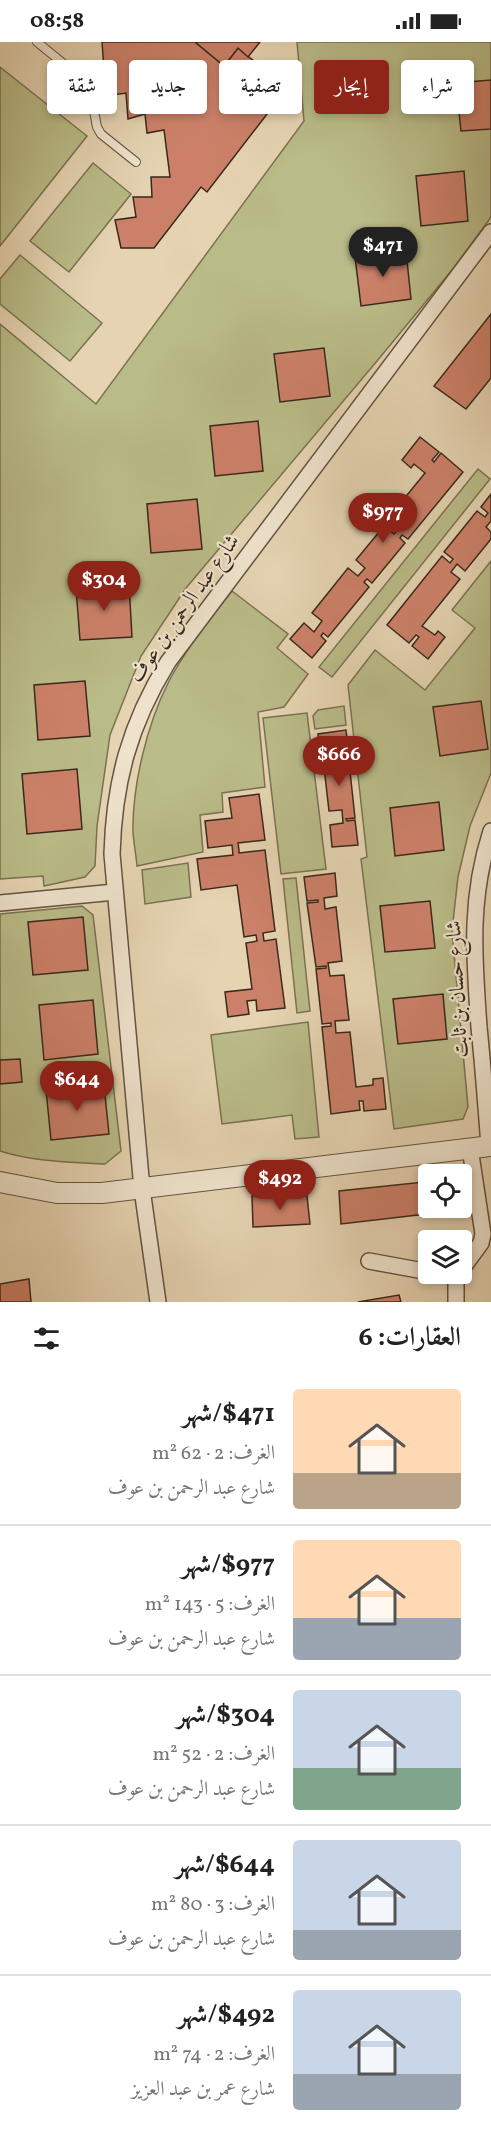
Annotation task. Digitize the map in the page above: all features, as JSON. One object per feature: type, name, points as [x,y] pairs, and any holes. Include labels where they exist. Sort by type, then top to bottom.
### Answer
[{"type":"street","name":"شارع عبد الرحمن بن عوف","points":[[158,1302],[142,1189],[112,854],[117,790],[124,758],[134,728],[155,683],[182,642],[491,232]]},
{"type":"street","name":"شارع حسان بن ثابت","points":[[472,1255],[481,1243],[483,1234],[483,1147],[474,924],[477,886],[482,859],[491,831]]},
{"type":"street","points":[[0,903],[115,892]]},
{"type":"street","points":[[0,1182],[33,1190],[79,1194],[142,1189],[483,1147]]},
{"type":"street","points":[[369,1261],[418,1270]]},
{"type":"street","points":[[456,1302],[458,1284]]},
{"type":"lane","points":[[37,42],[81,78],[91,94],[97,127],[101,134],[136,162]]},
{"type":"green space","points":[[297,42],[491,42],[491,216],[452,270],[186,588],[141,656],[110,735],[97,826],[95,866],[85,877],[44,886],[43,876],[0,879],[0,324],[96,404],[304,121],[302,60],[299,60]]},
{"type":"green space","points":[[0,67],[47,104],[47,114],[59,114],[87,136],[0,246]]},
{"type":"green space","points":[[93,163],[131,194],[69,272],[30,241]]},
{"type":"green space","points":[[20,255],[102,323],[70,361],[0,304],[0,279]]},
{"type":"green space","points":[[478,469],[490,479],[332,677],[319,667]]},
{"type":"green space","points":[[491,561],[491,773],[470,826],[458,877],[452,931],[468,1107],[463,1119],[394,1129],[361,859],[367,857],[348,685],[375,650],[425,690],[475,628],[452,610]]},
{"type":"green space","points":[[232,591],[288,634],[277,648],[308,674],[284,707],[258,712],[265,787],[222,793],[223,812],[200,815],[203,852],[137,866],[133,833],[135,795],[142,756],[154,716],[169,681],[183,657]]},
{"type":"green space","points":[[344,706],[346,725],[315,729],[313,716],[318,710]]},
{"type":"green space","points":[[307,713],[326,869],[281,874],[263,718]]},
{"type":"green space","points":[[188,863],[191,897],[145,904],[142,870]]},
{"type":"green space","points":[[296,878],[310,1011],[297,1013],[283,879]]},
{"type":"green space","points":[[82,906],[93,915],[121,1151],[105,1164],[39,1159],[0,1151],[0,914]]},
{"type":"green space","points":[[308,1022],[319,1137],[295,1139],[292,1115],[222,1124],[211,1035]]},
{"type":"building","points":[[102,42],[195,42],[219,62],[219,114],[267,114],[207,192],[201,187],[154,248],[121,248],[115,220],[136,217],[133,197],[152,197],[151,177],[170,177],[164,130],[147,133],[145,114],[128,119],[126,93],[117,94],[117,60],[103,60]]},
{"type":"building","points":[[195,42],[260,42],[248,57],[238,48],[229,60],[219,60],[219,62]]},
{"type":"building","points":[[238,48],[253,60],[229,60]]},
{"type":"building","points":[[491,80],[491,129],[461,131],[459,114],[474,114],[474,81]]},
{"type":"building","points":[[464,171],[468,221],[421,226],[416,176]]},
{"type":"building","points":[[406,251],[411,299],[361,306],[355,257]]},
{"type":"building","points":[[491,314],[491,378],[466,409],[434,386]]},
{"type":"building","points":[[324,348],[330,396],[280,402],[274,354]]},
{"type":"building","points":[[258,421],[263,471],[215,476],[210,426]]},
{"type":"building","points":[[420,437],[439,452],[432,460],[434,462],[441,453],[463,472],[408,539],[402,535],[400,538],[405,543],[372,583],[367,579],[364,582],[369,587],[328,637],[323,633],[321,636],[326,641],[312,658],[290,639],[304,623],[314,632],[322,621],[312,613],[348,568],[358,576],[365,568],[356,560],[384,526],[394,534],[401,525],[390,516],[425,473],[414,464],[411,468],[402,460]]},
{"type":"building","points":[[491,494],[491,521],[486,527],[491,532],[491,539],[465,571],[457,564],[451,572],[460,579],[422,626],[435,635],[438,631],[445,637],[428,659],[412,646],[419,637],[416,635],[409,643],[387,625],[442,556],[450,563],[453,559],[444,552],[477,511],[485,517],[488,513],[481,507]]},
{"type":"building","points":[[197,499],[202,549],[151,553],[147,504]]},
{"type":"building","points":[[129,584],[132,637],[80,640],[76,588]]},
{"type":"building","points":[[85,681],[90,736],[38,740],[34,685]]},
{"type":"building","points":[[481,701],[488,749],[440,756],[433,707]]},
{"type":"building","points":[[346,730],[349,760],[340,763],[349,762],[355,818],[346,819],[347,821],[355,820],[358,845],[332,847],[330,825],[343,823],[342,810],[329,811],[324,767],[334,766],[333,755],[320,756],[318,734]]},
{"type":"building","points":[[77,769],[82,829],[27,834],[22,774]]},
{"type":"building","points":[[259,794],[265,840],[238,843],[239,853],[265,850],[275,931],[263,933],[264,941],[276,939],[285,1008],[257,1011],[256,1000],[247,1001],[249,1014],[228,1017],[225,992],[252,989],[246,943],[257,941],[256,935],[244,937],[237,885],[201,890],[197,859],[233,855],[232,845],[208,848],[205,821],[232,818],[229,798]]},
{"type":"building","points":[[439,802],[444,850],[395,856],[390,808]]},
{"type":"building","points":[[335,873],[337,896],[324,898],[325,909],[336,907],[342,961],[328,963],[330,976],[344,975],[349,1020],[335,1021],[336,1033],[350,1032],[356,1087],[373,1085],[373,1079],[383,1078],[386,1109],[364,1111],[363,1101],[359,1101],[360,1110],[331,1114],[322,1027],[331,1026],[331,1023],[322,1024],[316,969],[326,968],[326,966],[316,967],[307,903],[318,902],[318,900],[307,901],[304,877]]},
{"type":"building","points":[[430,901],[435,948],[385,952],[380,906]]},
{"type":"building","points":[[83,917],[88,970],[33,975],[28,922]]},
{"type":"building","points":[[443,994],[447,1039],[398,1044],[393,999]]},
{"type":"building","points":[[93,1000],[98,1054],[44,1060],[39,1005]]},
{"type":"building","points":[[20,1059],[22,1082],[0,1084],[0,1060]]},
{"type":"building","points":[[104,1085],[109,1134],[51,1140],[46,1090]]},
{"type":"building","points":[[418,1183],[418,1215],[341,1224],[339,1191]]},
{"type":"building","points":[[252,1196],[307,1196],[310,1224],[253,1227]]},
{"type":"building","points":[[29,1279],[31,1302],[0,1302],[0,1284]]},
{"type":"building","points":[[399,1295],[401,1302],[358,1302]]}]
